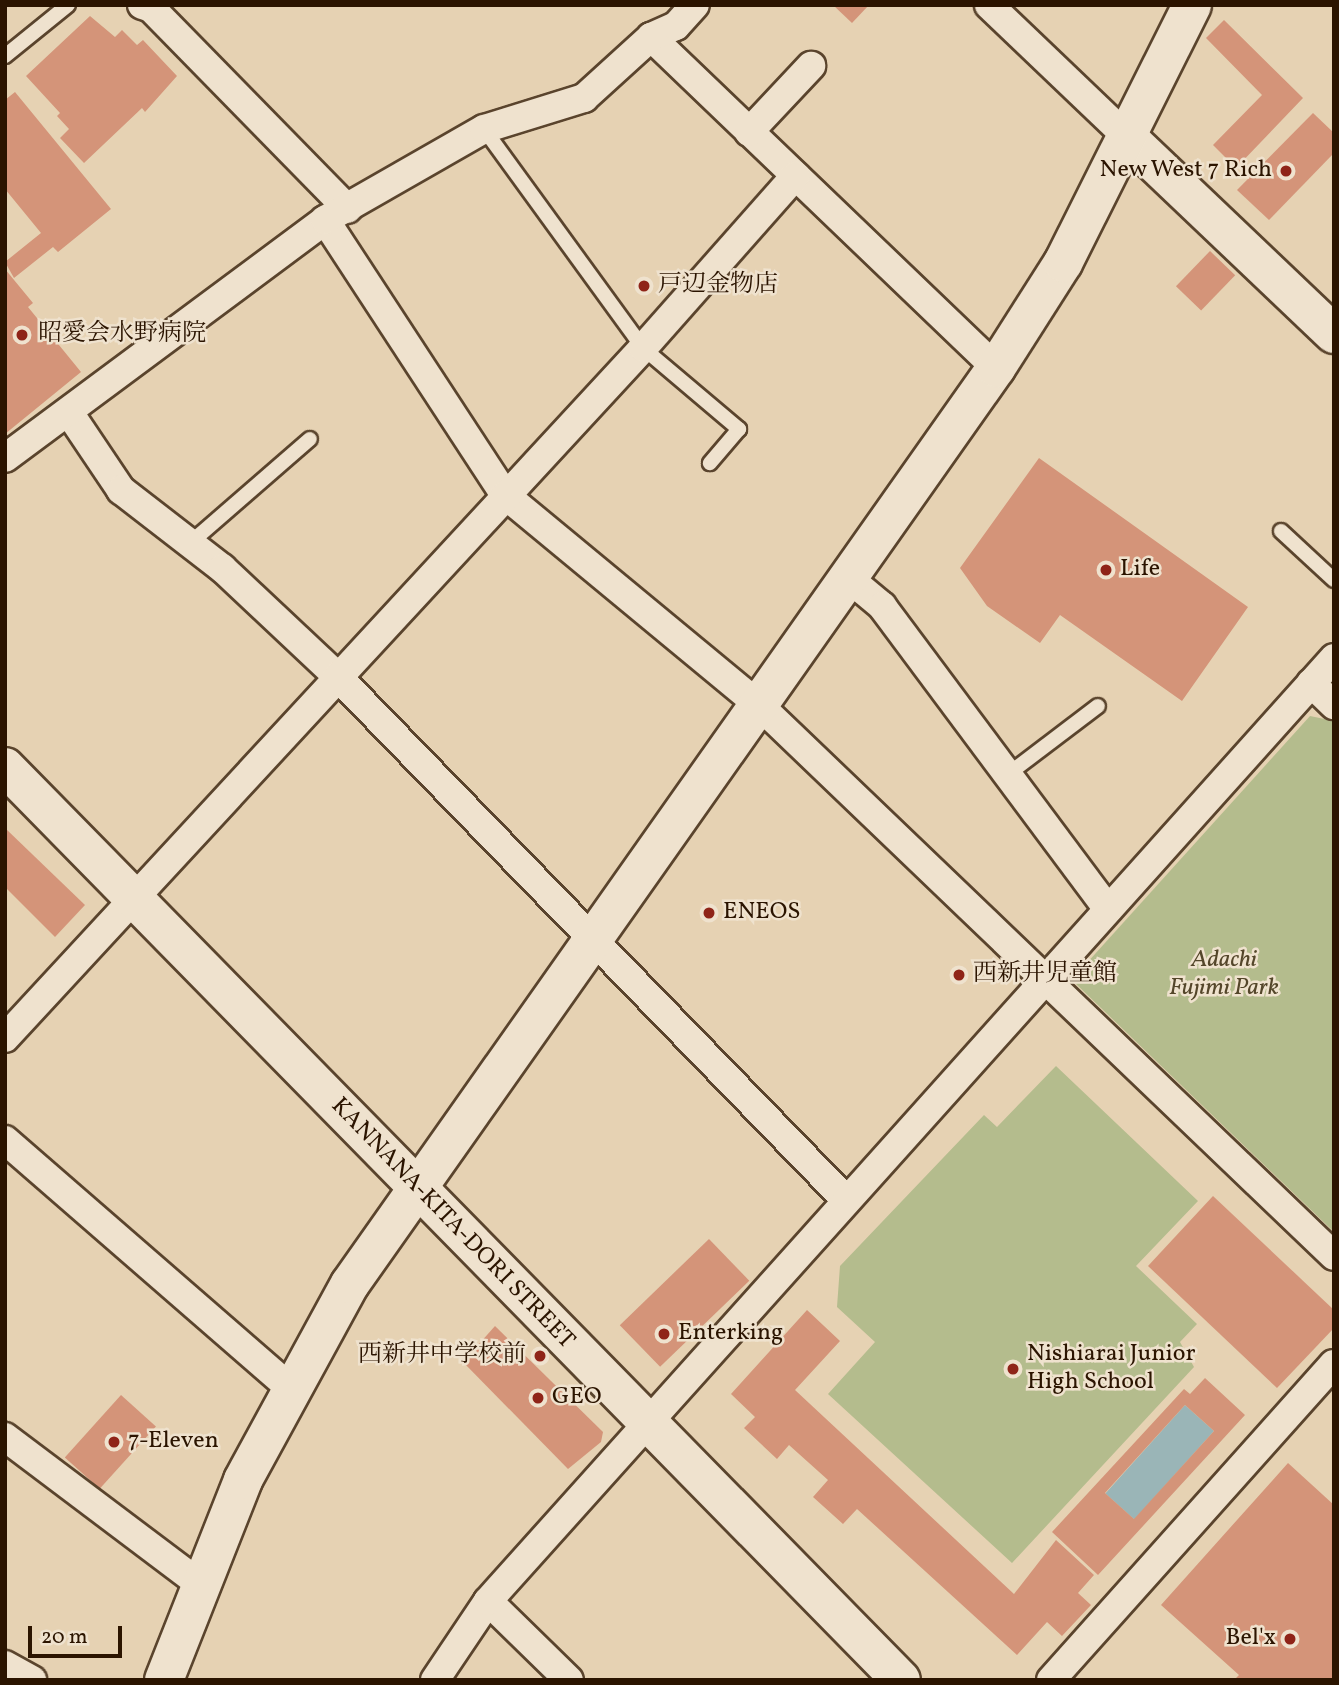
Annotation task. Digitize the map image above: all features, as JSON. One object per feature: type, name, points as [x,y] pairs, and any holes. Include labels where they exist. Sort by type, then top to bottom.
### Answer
[{"type":"street","points":[[5,458],[70,414],[337,214],[484,129],[584,98],[651,37],[676,26],[695,5]]},
{"type":"street","points":[[989,5],[1334,334]]},
{"type":"street","points":[[164,1680],[243,1480],[350,1284],[759,705],[846,576],[996,368],[1063,263],[1192,5]]},
{"type":"street","points":[[148,6],[337,214],[505,495],[759,705],[1334,1256]]},
{"type":"street","points":[[651,37],[996,368]]},
{"type":"street","points":[[749,132],[811,66]]},
{"type":"street","points":[[5,1038],[132,897],[643,348],[796,177]]},
{"type":"street","points":[[70,414],[121,490],[222,568],[337,676],[845,1199]]},
{"type":"street","points":[[846,576],[882,606],[1108,909]]},
{"type":"street","points":[[435,1680],[488,1601],[845,1199],[1334,658]]},
{"type":"street","points":[[1311,683],[1334,705]]},
{"type":"street","name":"KANNANA-KITA-DORI STREET","points":[[5,767],[901,1680]]},
{"type":"street","points":[[5,1140],[291,1389]]},
{"type":"street","points":[[1051,1680],[1334,1364]]},
{"type":"street","points":[[5,1437],[200,1584]]},
{"type":"street","points":[[488,1601],[569,1680]]},
{"type":"street","points":[[5,1665],[32,1680]]},
{"type":"lane","points":[[5,55],[68,5]]},
{"type":"lane","points":[[484,129],[643,348],[739,429],[710,463]]},
{"type":"lane","points":[[189,544],[310,439]]},
{"type":"lane","points":[[1281,531],[1334,580]]},
{"type":"lane","points":[[1007,775],[1098,706]]},
{"type":"green space","name":"Adachi Fujimi Park","points":[[1310,716],[1334,721],[1334,1232],[1075,983],[1076,975]]},
{"type":"green space","points":[[1056,1066],[1198,1201],[1136,1266],[1197,1324],[1180,1342],[1194,1367],[1012,1563],[828,1394],[875,1342],[837,1307],[840,1266],[984,1115],[997,1127]]},
{"type":"water","points":[[1185,1405],[1214,1431],[1134,1520],[1105,1493]]},
{"type":"building","points":[[833,5],[869,5],[852,23]]},
{"type":"building","points":[[90,16],[115,37],[122,30],[137,45],[143,40],[177,76],[145,112],[142,108],[84,163],[60,138],[69,129],[57,116],[60,113],[26,76]]},
{"type":"building","points":[[1224,20],[1303,98],[1236,168],[1213,145],[1262,95],[1206,38]]},
{"type":"building","points":[[15,92],[111,209],[58,252],[53,247],[14,278],[5,262],[41,233],[5,189],[5,100]]},
{"type":"building","name":"New West 7 Rich","points":[[1313,113],[1334,133],[1334,153],[1269,220],[1237,190]]},
{"type":"building","points":[[1210,251],[1235,275],[1201,311],[1176,286]]},
{"type":"building","points":[[5,269],[33,303],[28,307],[81,372],[5,434]]},
{"type":"building","points":[[1039,458],[1248,607],[1182,701],[1060,615],[1040,643],[987,606],[960,568]]},
{"type":"building","points":[[5,828],[85,905],[55,937],[5,887]]},
{"type":"building","points":[[1213,1196],[1334,1310],[1334,1328],[1277,1388],[1148,1266]]},
{"type":"building","points":[[709,1239],[749,1281],[660,1367],[620,1325]]},
{"type":"building","points":[[807,1310],[840,1341],[795,1390],[1014,1594],[1056,1540],[1094,1575],[1078,1593],[1091,1605],[1062,1636],[1047,1622],[1017,1655],[857,1509],[843,1524],[813,1497],[828,1480],[789,1445],[777,1459],[744,1428],[755,1417],[731,1394]]},
{"type":"building","points":[[495,1326],[603,1432],[601,1442],[568,1469],[463,1362]]},
{"type":"building","points":[[1205,1378],[1245,1415],[1098,1575],[1052,1532],[1184,1389],[1190,1394]],"holes":[[[1185,1405],[1214,1431],[1134,1519],[1105,1493]]]},
{"type":"building","points":[[121,1395],[156,1426],[100,1489],[65,1457]]},
{"type":"building","points":[[1288,1463],[1334,1505],[1334,1680],[1234,1680],[1239,1675],[1161,1605]]},
{"type":"place","name":"New West 7 Rich","points":[[1286,171]]},
{"type":"place","name":"戸辺金物店","points":[[644,286]]},
{"type":"place","name":"昭愛会水野病院","points":[[22,335]]},
{"type":"place","name":"Life","points":[[1106,570]]},
{"type":"place","name":"ENEOS","points":[[709,913]]},
{"type":"place","name":"西新井児童館","points":[[959,975]]},
{"type":"place","name":"Enterking","points":[[664,1334]]},
{"type":"place","name":"西新井中学校前","points":[[540,1356]]},
{"type":"place","name":"Nishiarai Junior High School","points":[[1013,1369]]},
{"type":"place","name":"GEO","points":[[538,1398]]},
{"type":"place","name":"7-Eleven","points":[[114,1442]]},
{"type":"place","name":"Bel'x","points":[[1290,1639]]}]
